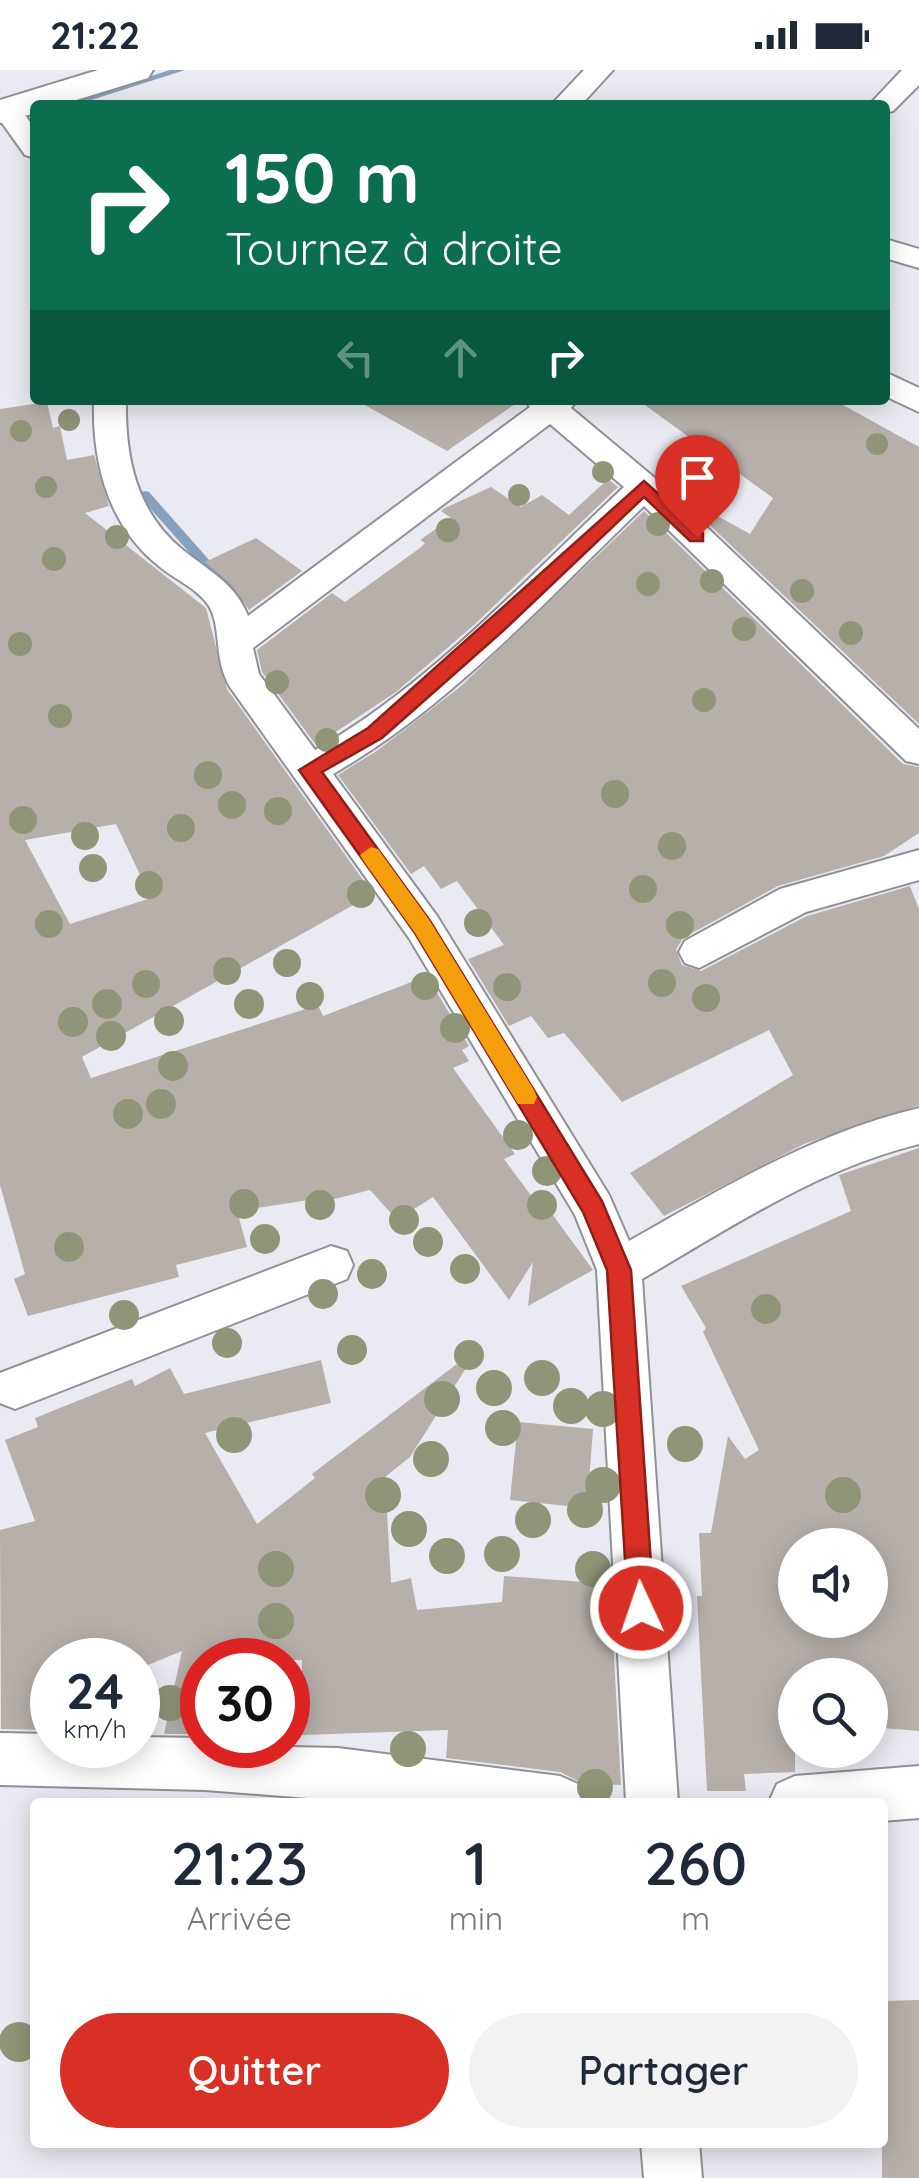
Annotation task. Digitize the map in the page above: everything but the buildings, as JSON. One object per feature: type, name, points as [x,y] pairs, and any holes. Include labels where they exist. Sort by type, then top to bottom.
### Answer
[{"type":"main road","points":[[39,100],[135,70]]},
{"type":"main road","points":[[4,111],[30,103]]},
{"type":"street","points":[[570,100],[599,70]]},
{"type":"street","points":[[888,100],[918,70]]},
{"type":"street","points":[[890,103],[919,108]]},
{"type":"street","points":[[4,111],[30,143]]},
{"type":"street","points":[[890,250],[919,259]]},
{"type":"street","points":[[890,385],[919,402]]},
{"type":"street","points":[[110,405],[117,474],[135,525],[170,558],[208,583],[226,606],[232,646],[243,678],[433,943],[594,1208],[619,1270],[652,1798]]},
{"type":"street","points":[[232,646],[547,405]]},
{"type":"street","points":[[554,405],[919,751]]},
{"type":"street","points":[[310,770],[375,733],[498,626],[644,487]]},
{"type":"street","points":[[699,952],[794,900],[919,865]]},
{"type":"street","points":[[619,1270],[804,1166],[852,1145],[919,1126]]},
{"type":"street","points":[[5,1382],[331,1265]]},
{"type":"street","points":[[0,1759],[204,1764],[338,1774],[528,1798]]},
{"type":"street","points":[[845,1798],[919,1792]]},
{"type":"street","points":[[671,2148],[674,2178]]},
{"type":"waterway","points":[[82,100],[180,70]]},
{"type":"waterway","points":[[145,495],[206,564],[247,599]]},
{"type":"slow traffic","points":[[371,855],[422,927],[526,1097]]},
{"type":"route","points":[[641,1608],[619,1270],[594,1208],[422,927],[310,770],[375,733],[498,626],[644,487],[697,537]]}]
